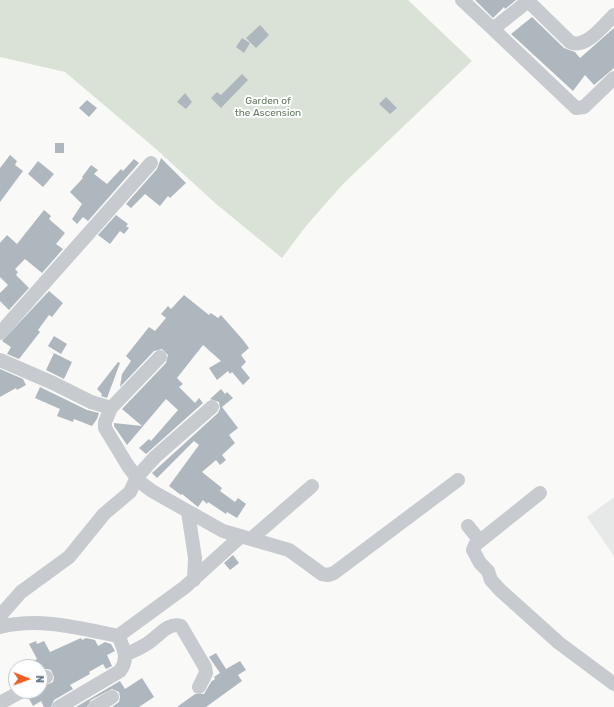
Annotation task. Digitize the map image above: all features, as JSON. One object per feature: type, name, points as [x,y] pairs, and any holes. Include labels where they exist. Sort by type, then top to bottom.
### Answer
[{"type":"street","points":[[462,0],[576,108],[584,107],[614,78]]},
{"type":"street","points":[[493,29],[528,0],[574,44],[585,42],[614,15]]},
{"type":"street","points":[[0,333],[151,163]]},
{"type":"street","points":[[160,357],[110,408],[105,422],[105,428],[128,466],[140,482],[152,491],[188,512],[223,530],[289,550],[322,574],[328,575],[334,573],[458,480]]},
{"type":"street","points":[[0,359],[91,402],[110,408]]},
{"type":"street","points":[[0,616],[21,592],[69,557],[104,514],[130,492],[137,477],[170,442],[212,407]]},
{"type":"street","points":[[0,627],[27,622],[58,624],[118,636],[194,580],[312,486]]},
{"type":"street","points":[[540,494],[475,545],[473,550],[480,563],[488,570],[492,580],[500,590],[560,643],[614,684]]},
{"type":"street","points":[[188,512],[195,558],[194,580]]},
{"type":"street","points":[[468,526],[480,541]]},
{"type":"street","points":[[125,655],[148,644],[169,626],[175,624],[181,626],[206,668],[206,673],[199,687]]},
{"type":"street","points":[[59,707],[120,671],[124,665],[125,655],[118,636]]},
{"type":"street","points":[[95,707],[112,697]]},
{"type":"shaded area","points":[[614,497],[614,556],[587,517]]},
{"type":"green space","name":"Garden of the Ascension","points":[[0,0],[408,0],[472,61],[343,184],[306,226],[282,258],[215,203],[156,149],[65,72],[0,57]]},
{"type":"building","points":[[475,0],[516,0],[505,9],[504,7],[493,18]]},
{"type":"building","points":[[532,17],[564,48],[575,52],[580,58],[614,28],[614,68],[594,85],[585,75],[573,91],[511,34]]},
{"type":"building","points":[[260,25],[269,35],[256,48],[246,38]]},
{"type":"building","points":[[242,38],[250,43],[244,53],[236,47]]},
{"type":"building","points":[[242,74],[248,80],[221,108],[211,98],[217,92],[221,95]]},
{"type":"building","points":[[185,93],[192,102],[186,109],[177,102]]},
{"type":"building","points":[[386,97],[397,108],[390,114],[379,104]]},
{"type":"building","points":[[87,100],[97,108],[89,117],[79,108]]},
{"type":"building","points":[[55,143],[64,143],[64,153],[55,153]]},
{"type":"building","points":[[10,155],[17,161],[15,165],[23,171],[0,202],[0,168]]},
{"type":"building","points":[[161,158],[186,183],[170,198],[168,196],[160,206],[145,194],[131,208],[126,204],[157,169]]},
{"type":"building","points":[[134,159],[139,163],[88,221],[83,217],[77,224],[72,219],[82,204],[70,192],[83,178],[82,177],[91,165],[98,170],[94,174],[107,184],[121,169],[123,171]]},
{"type":"building","points":[[38,161],[54,174],[43,187],[28,174]]},
{"type":"building","points":[[44,210],[51,216],[49,219],[65,233],[56,244],[63,249],[42,273],[25,259],[15,269],[18,272],[16,275],[29,288],[9,310],[0,301],[0,293],[8,285],[0,277],[0,243],[7,235],[17,244]]},
{"type":"building","points":[[116,215],[128,224],[126,226],[129,228],[124,234],[120,231],[110,244],[98,235]]},
{"type":"building","points":[[49,291],[63,303],[52,317],[49,315],[38,330],[40,332],[19,359],[7,354],[11,347],[2,341]]},
{"type":"building","points":[[184,295],[209,315],[211,313],[218,318],[221,315],[243,340],[249,348],[241,355],[246,362],[241,367],[250,378],[243,385],[232,372],[230,374],[228,371],[217,380],[209,368],[221,361],[203,345],[177,378],[183,384],[179,387],[195,403],[199,398],[203,403],[146,454],[139,448],[149,439],[151,441],[178,410],[166,399],[127,445],[114,426],[114,423],[142,426],[122,409],[166,363],[168,355],[162,349],[154,351],[120,387],[122,374],[131,361],[126,356],[149,327],[155,331],[166,318],[161,314],[168,306],[171,309]]},
{"type":"building","points":[[54,336],[67,344],[61,354],[48,346]]},
{"type":"building","points":[[54,353],[72,362],[64,379],[46,370]]},
{"type":"building","points":[[118,362],[120,363],[107,398],[101,396],[102,394],[97,389]]},
{"type":"building","points":[[0,369],[23,379],[26,385],[17,390],[16,388],[0,397]]},
{"type":"building","points":[[40,387],[87,410],[99,413],[97,419],[92,426],[74,419],[73,422],[57,416],[60,409],[35,398]]},
{"type":"building","points":[[221,389],[225,394],[227,392],[233,398],[222,407],[238,428],[229,435],[235,443],[222,455],[226,460],[220,465],[216,460],[202,472],[222,488],[220,491],[235,502],[238,498],[246,504],[237,518],[227,512],[226,514],[208,502],[207,504],[203,500],[198,507],[169,486],[199,445],[194,441],[157,478],[152,473],[218,413],[220,409],[219,402],[210,399]]},
{"type":"building","points":[[233,555],[239,563],[230,570],[224,563]]},
{"type":"building","points":[[81,638],[82,640],[86,638],[95,640],[98,646],[105,642],[111,644],[115,651],[107,655],[112,666],[106,669],[103,664],[89,672],[90,674],[70,685],[73,689],[54,700],[51,707],[44,707],[41,701],[33,706],[29,699],[48,699],[48,684],[53,682],[54,677],[51,670],[48,669],[48,659],[37,659],[29,644],[36,641],[37,644],[44,641],[50,652]]},
{"type":"building","points":[[216,653],[226,669],[240,661],[246,670],[238,675],[242,681],[206,707],[177,707],[195,694],[204,694],[211,682],[215,679],[214,677],[220,673],[209,657]]},
{"type":"building","points":[[142,678],[154,697],[139,707],[112,707],[119,702],[120,697],[119,692],[112,689],[91,700],[87,707],[76,707],[120,681],[125,689]]}]
